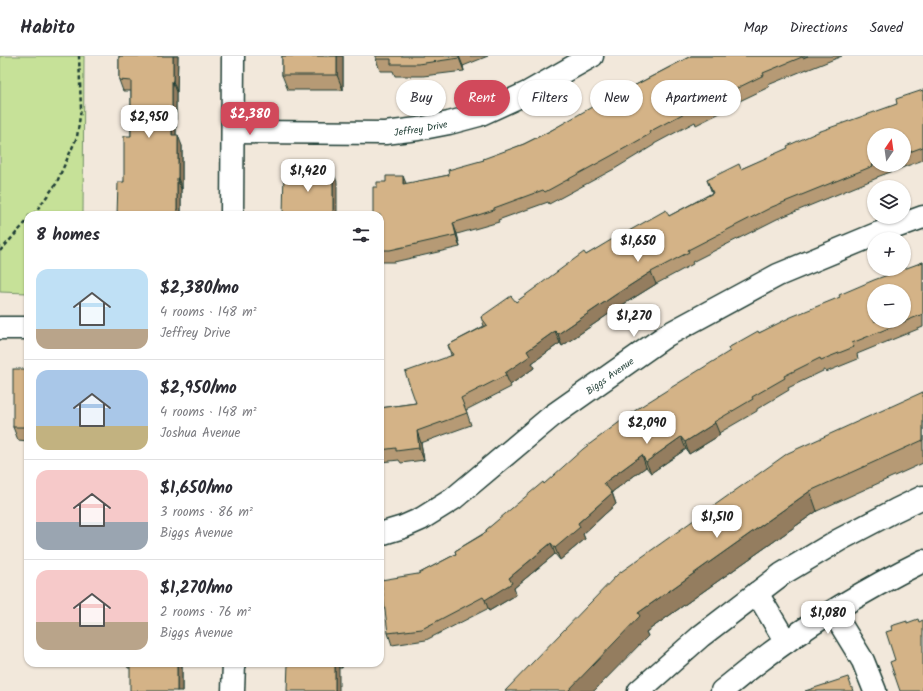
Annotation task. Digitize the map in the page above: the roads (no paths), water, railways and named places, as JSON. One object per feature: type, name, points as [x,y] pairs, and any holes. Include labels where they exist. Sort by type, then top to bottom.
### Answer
[{"type":"street","points":[[232,211],[233,56]]},
{"type":"street","name":"Jeffrey Drive","points":[[233,132],[385,133],[449,123],[479,115],[527,93],[592,56]]},
{"type":"street","name":"Biggs Avenue","points":[[384,533],[403,527],[421,519],[453,499],[552,416],[667,335],[778,275],[879,233],[923,217]]},
{"type":"street","points":[[0,328],[24,328]]},
{"type":"street","points":[[639,691],[701,636],[782,574],[839,540],[923,497]]},
{"type":"street","points":[[722,691],[786,642],[870,589],[923,562]]},
{"type":"street","points":[[757,593],[786,642]]},
{"type":"street","points":[[833,612],[863,661],[875,691]]},
{"type":"street","points":[[234,667],[234,691]]}]
